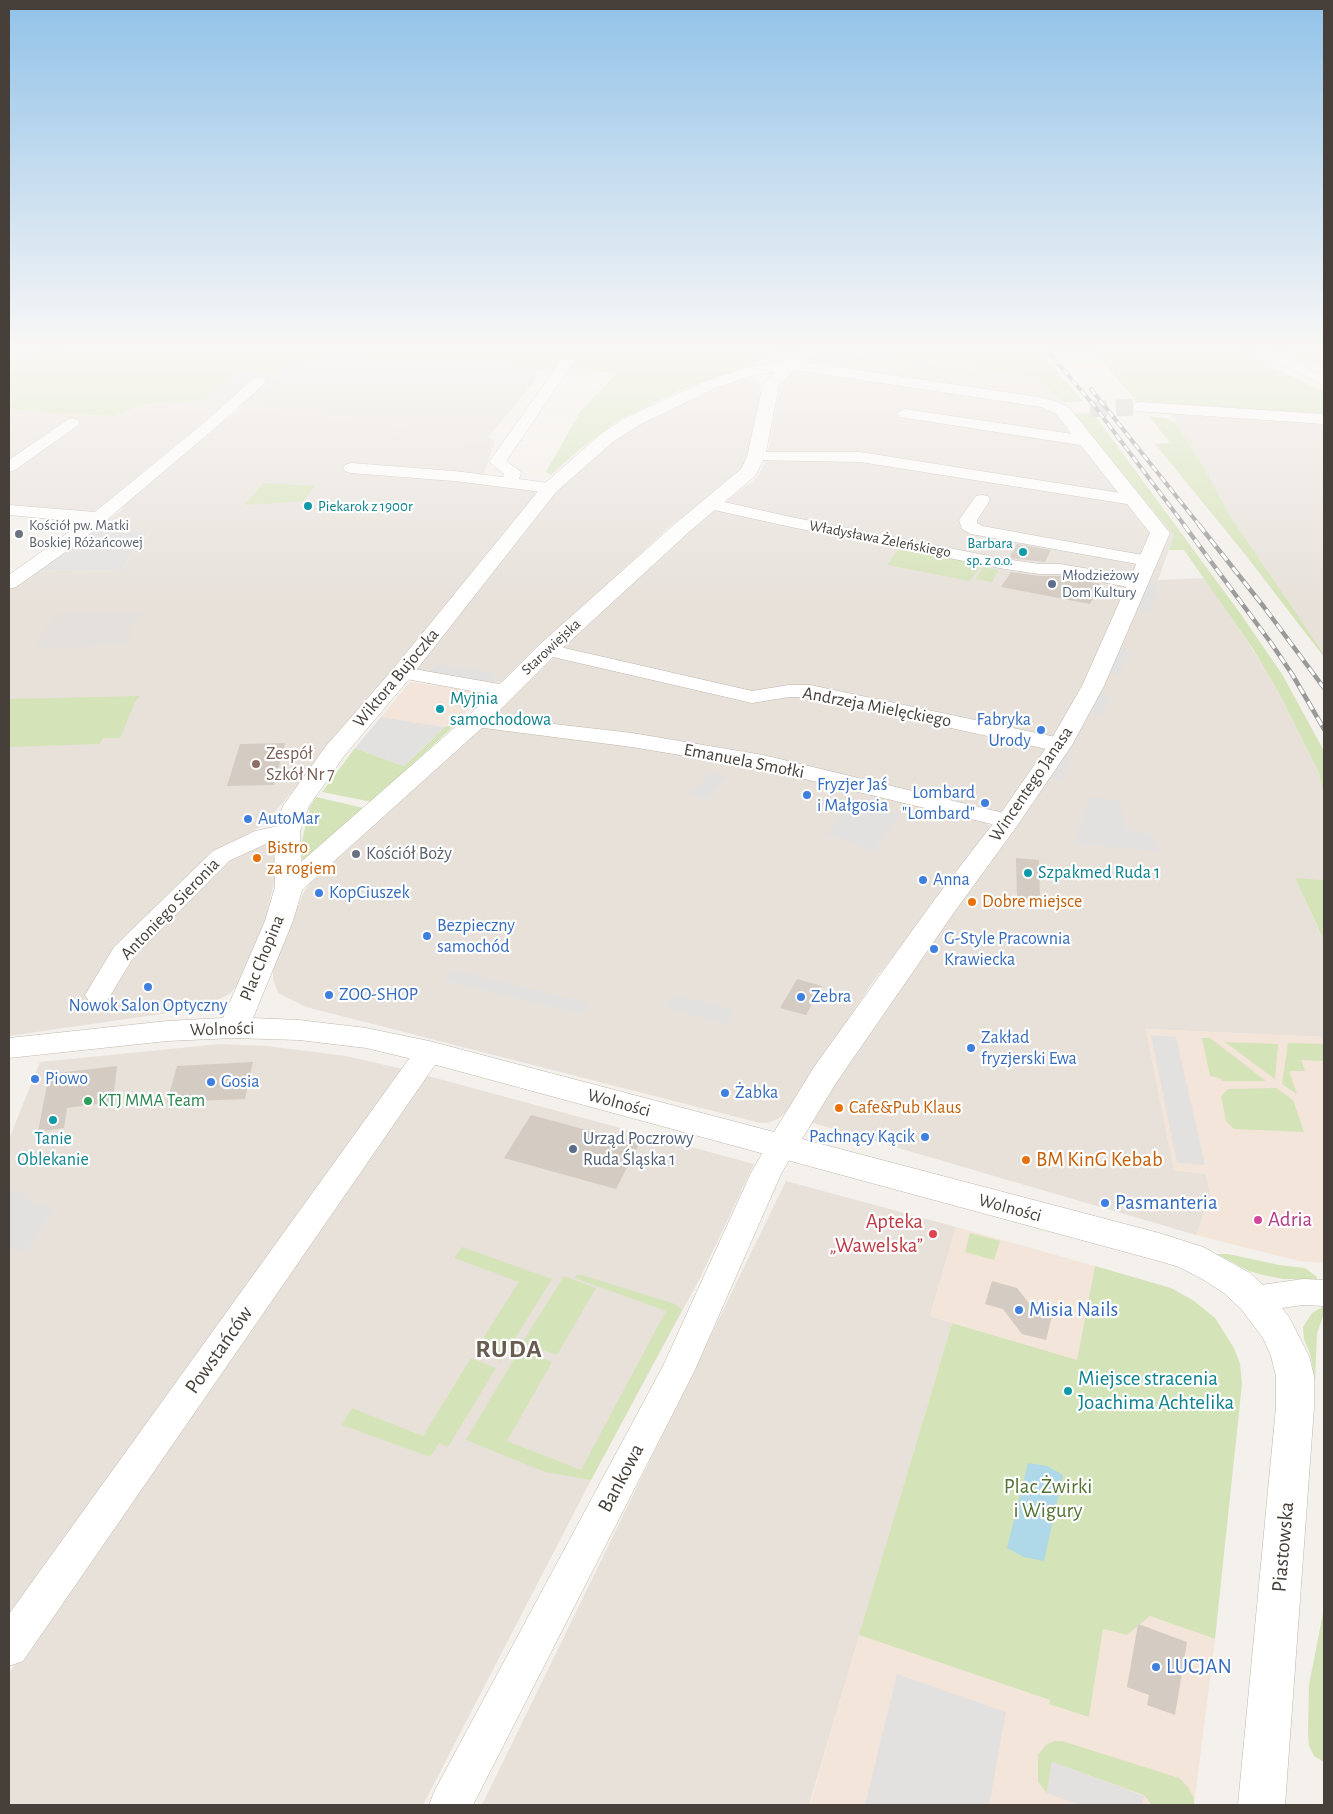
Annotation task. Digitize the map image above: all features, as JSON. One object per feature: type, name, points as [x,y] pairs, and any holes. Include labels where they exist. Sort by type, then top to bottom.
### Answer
[{"type":"street","points":[[9,467],[59,433]]},
{"type":"street","points":[[9,583],[78,535],[201,433]]},
{"type":"street","points":[[509,483],[513,473],[497,462],[518,433]]},
{"type":"street","name":"Wiktora Bujoczka","points":[[288,887],[286,831],[296,806],[305,791],[335,751],[402,673],[550,488],[608,437],[616,433]]},
{"type":"street","name":"Starowiejska","points":[[288,887],[476,721],[547,650],[683,527],[749,472],[756,457],[761,433]]},
{"type":"street","points":[[1026,433],[1086,442]]},
{"type":"street","name":"Wincentego Janasa","points":[[782,1146],[825,1075],[944,905],[1008,821],[1060,745],[1093,686],[1148,562],[1160,533],[1086,442],[1082,433]]},
{"type":"street","points":[[756,457],[860,456],[1133,500]]},
{"type":"street","points":[[351,468],[445,475],[550,488]]},
{"type":"street","name":"Władysława Żeleńskiego","points":[[982,500],[968,520],[968,525],[977,530],[1148,562]]},
{"type":"street","name":"Władysława Żeleńskiego","points":[[711,504],[986,560],[1040,569],[1060,569],[1138,584]]},
{"type":"street","points":[[9,510],[99,518]]},
{"type":"street","name":"Andrzeja Mielęckiego","points":[[547,650],[752,697],[789,691],[810,691],[1060,745]]},
{"type":"street","points":[[402,673],[505,690]]},
{"type":"street","name":"Emanuela Smołki","points":[[476,721],[632,740],[763,762],[1008,821]]},
{"type":"street","name":"Antoniego Sieronia","points":[[98,995],[124,953],[221,856],[262,836],[286,831]]},
{"type":"street","name":"Plac Chopina","points":[[234,1028],[279,921],[288,887]]},
{"type":"street","name":"Wolności","points":[[9,1048],[167,1031],[234,1028],[269,1028],[366,1038],[429,1052],[1191,1257],[1230,1278],[1254,1299]]},
{"type":"street","name":"Powstańców","points":[[9,1647],[429,1052]]},
{"type":"street","name":"Bankowa","points":[[450,1805],[677,1372],[766,1173],[782,1146]]},
{"type":"street","points":[[1254,1299],[1303,1292],[1324,1293]]},
{"type":"street","name":"Piastowska","points":[[1254,1299],[1276,1328],[1290,1356],[1295,1376],[1295,1407],[1262,1805]]},
{"type":"shaded area","points":[[9,433],[191,433],[95,511],[77,513],[9,507]]},
{"type":"shaded area","points":[[210,433],[399,433],[397,436],[495,442],[484,473],[477,481],[532,489],[538,495],[282,804],[259,827],[240,839],[137,949],[227,857],[260,844],[274,846],[278,852],[278,865],[264,925],[237,986],[229,994],[202,1008],[9,1036],[9,588],[36,570],[120,571],[136,547],[150,533],[97,528],[122,510],[123,504]]},
{"type":"shaded area","points":[[399,433],[492,433],[488,437],[495,442],[397,436]]},
{"type":"shaded area","points":[[624,433],[752,433],[747,461],[733,480],[669,527],[502,682],[489,683],[417,670],[418,664],[559,487],[576,469]]},
{"type":"shaded area","points":[[771,433],[1089,433],[1174,535],[1158,580],[1204,578],[1253,650],[1279,693],[1319,773],[1324,796],[1324,880],[1296,879],[1324,942],[1324,1037],[1146,1029],[1174,1170],[1206,1174],[1211,1197],[1196,1235],[806,1121],[1015,819],[745,754],[489,717],[705,516],[757,478],[766,461]]},
{"type":"shaded area","points":[[1182,433],[1324,433],[1324,654],[1229,514]]},
{"type":"shaded area","points":[[97,528],[150,532],[136,547],[120,571],[39,570]]},
{"type":"shaded area","points":[[1147,580],[1160,589],[1154,590],[1158,594],[1153,595],[1156,598],[1151,599],[1155,602],[1149,603],[1153,606],[1147,607],[1153,612],[1143,613],[1136,607]]},
{"type":"shaded area","points":[[141,613],[128,633],[131,634],[126,645],[36,649],[38,641],[54,615]]},
{"type":"shaded area","points":[[1119,644],[1132,654],[1126,656],[1130,659],[1124,660],[1127,664],[1122,665],[1125,668],[1119,670],[1123,673],[1117,675],[1107,671]]},
{"type":"shaded area","points":[[437,664],[496,673],[489,683],[429,673]]},
{"type":"shaded area","points":[[410,682],[482,692],[458,722],[445,727],[381,717]]},
{"type":"shaded area","points":[[1099,689],[1112,700],[1106,702],[1110,705],[1104,707],[1107,710],[1101,712],[1105,715],[1097,716],[1089,709]]},
{"type":"shaded area","points":[[381,717],[445,727],[404,766],[355,748]]},
{"type":"shaded area","points":[[482,725],[748,764],[984,821],[991,827],[990,833],[872,983],[790,1109],[778,1119],[767,1123],[760,1123],[306,1007],[278,993],[273,979],[273,966],[304,892],[317,873]]},
{"type":"shaded area","points":[[1065,749],[1077,762],[1066,764],[1071,770],[1064,771],[1067,775],[1061,777],[1063,780],[1055,781],[1048,773]]},
{"type":"shaded area","points":[[711,772],[727,776],[706,800],[690,795]]},
{"type":"shaded area","points":[[1089,798],[1120,800],[1126,830],[1150,834],[1160,851],[1075,844]]},
{"type":"shaded area","points":[[852,799],[901,813],[873,851],[826,834]]},
{"type":"shaded area","points":[[450,969],[589,1003],[582,1014],[442,980]]},
{"type":"shaded area","points":[[673,994],[734,1010],[726,1025],[665,1008]]},
{"type":"shaded area","points":[[1146,1029],[1324,1037],[1324,1263],[1299,1261],[1196,1235],[1211,1197],[1206,1174],[1174,1170]]},
{"type":"shaded area","points":[[1151,1035],[1176,1037],[1205,1165],[1177,1163]]},
{"type":"shaded area","points":[[220,1044],[267,1046],[346,1056],[403,1069],[403,1074],[9,1629],[9,1139],[40,1062]]},
{"type":"shaded area","points":[[428,1076],[754,1164],[700,1278],[591,1480],[423,1805],[9,1805],[9,1673],[421,1079]]},
{"type":"shaded area","points":[[786,1181],[956,1227],[930,1316],[952,1323],[809,1805],[482,1805]]},
{"type":"shaded area","points":[[23,1190],[29,1202],[54,1208],[26,1251],[9,1249],[9,1191]]},
{"type":"shaded area","points":[[956,1227],[1095,1266],[1077,1361],[930,1316]]},
{"type":"shaded area","points":[[1150,1616],[1215,1639],[1194,1805],[810,1805],[859,1635],[1050,1700],[1049,1703],[1089,1716],[1103,1629],[1127,1635]]},
{"type":"shaded area","points":[[897,1674],[1006,1712],[989,1805],[865,1805]]},
{"type":"shaded area","points":[[1052,1762],[1144,1796],[1142,1805],[1079,1805],[1047,1793]]},
{"type":"green space","points":[[568,433],[602,433],[551,475],[546,472]]},
{"type":"green space","points":[[1089,433],[1107,433],[1240,613],[1282,674],[1324,751],[1324,796],[1319,773],[1279,693],[1253,649],[1184,550],[1169,550],[1174,535]]},
{"type":"green space","points":[[1162,433],[1182,433],[1229,514],[1324,654],[1324,657],[1244,553],[1155,444],[1170,443]]},
{"type":"green space","points":[[263,483],[315,486],[303,501],[245,505]]},
{"type":"green space","points":[[900,548],[982,563],[970,581],[887,565]]},
{"type":"green space","points":[[983,567],[999,570],[992,582],[976,579]]},
{"type":"green space","points":[[140,696],[135,702],[120,738],[103,738],[100,744],[9,747],[9,699]]},
{"type":"green space","points":[[458,722],[372,802],[322,792],[355,748],[404,766],[445,727]]},
{"type":"green space","points":[[316,797],[364,808],[306,859],[302,859],[300,849],[310,807]]},
{"type":"green space","points":[[1295,878],[1324,880],[1324,942],[1316,923]]},
{"type":"green space","points":[[1202,1038],[1210,1038],[1266,1081],[1223,1081],[1210,1076]]},
{"type":"green space","points":[[1225,1042],[1278,1044],[1275,1079]]},
{"type":"green space","points":[[1288,1043],[1324,1044],[1324,1061],[1301,1060],[1305,1071],[1289,1071],[1297,1094],[1282,1084]]},
{"type":"green space","points":[[1276,1088],[1293,1100],[1304,1132],[1234,1129],[1226,1121],[1221,1096],[1228,1089]]},
{"type":"green space","points":[[970,1233],[1000,1241],[994,1260],[965,1252]]},
{"type":"green space","points":[[462,1247],[552,1279],[501,1361],[475,1351],[519,1282],[454,1258]]},
{"type":"green space","points":[[1217,1254],[1228,1254],[1279,1265],[1305,1268],[1317,1279],[1283,1279],[1263,1275],[1249,1271]]},
{"type":"green space","name":"Plac Żwirki i Wigury","points":[[1095,1266],[1171,1288],[1194,1301],[1215,1318],[1234,1348],[1240,1364],[1242,1384],[1215,1639],[1150,1616],[1127,1635],[1103,1629],[1089,1717],[1049,1704],[1050,1700],[859,1635],[952,1323],[1077,1360]]},
{"type":"green space","points":[[577,1275],[675,1304],[682,1310],[591,1480],[545,1472],[466,1440],[520,1349],[552,1362],[507,1441],[581,1470],[666,1311],[575,1278]]},
{"type":"green space","points":[[564,1276],[596,1288],[557,1355],[522,1343]]},
{"type":"green space","points":[[1324,1306],[1324,1313],[1317,1334],[1315,1381],[1310,1353],[1304,1339],[1303,1327],[1312,1313]]},
{"type":"green space","points":[[471,1358],[496,1368],[448,1447],[439,1443],[430,1457],[342,1425],[352,1408],[423,1436]]},
{"type":"green space","points":[[1324,1608],[1324,1762],[1314,1756],[1309,1746],[1308,1734],[1309,1685]]},
{"type":"green space","points":[[1054,1741],[1062,1741],[1179,1778],[1188,1787],[1194,1798],[1194,1805],[1152,1805],[1144,1795],[1052,1762],[1047,1793],[1038,1782],[1038,1755],[1046,1745]]},
{"type":"water","points":[[1028,1463],[1047,1466],[1063,1475],[1044,1561],[1024,1557],[1007,1548]]},
{"type":"building","name":"Barbara sp. z o.o.","points":[[1017,544],[1051,550],[1045,562],[1009,558]]},
{"type":"building","name":"Młodzieżowy Dom Kultury","points":[[1011,572],[1040,576],[1060,576],[1101,584],[1090,604],[1001,587]]},
{"type":"building","name":"Zespół Szkół Nr 7","points":[[285,743],[274,785],[227,786],[240,744]]},
{"type":"building","points":[[1016,858],[1039,860],[1040,901],[1017,899]]},
{"type":"building","name":"Zebra","points":[[797,979],[822,986],[806,1015],[780,1008]]},
{"type":"building","name":"Gosia","points":[[253,1062],[245,1099],[167,1102],[177,1066]]},
{"type":"building","points":[[117,1066],[113,1102],[67,1108],[64,1128],[38,1132],[49,1074]]},
{"type":"building","name":"Urząd Poczrowy Ruda Śląska 1","points":[[531,1115],[639,1144],[616,1189],[504,1158]]},
{"type":"building","name":"Misia Nails","points":[[992,1281],[1017,1288],[1035,1311],[1052,1316],[1046,1340],[1022,1334],[1003,1309],[985,1304]]},
{"type":"building","name":"LUCJAN","points":[[1138,1624],[1187,1642],[1175,1715],[1147,1705],[1149,1695],[1127,1687]]},
{"type":"railway","points":[[1115,433],[1185,526]]},
{"type":"railway","points":[[1126,433],[1200,526]]},
{"type":"railway","points":[[1184,525],[1271,643],[1292,674],[1324,729]]},
{"type":"railway","points":[[1199,525],[1264,607],[1324,688]]},
{"type":"place","name":"Piekarok z 1900r","points":[[308,506]]},
{"type":"place","name":"Kościół pw. Matki Boskiej Różańcowej","points":[[19,534]]},
{"type":"place","name":"Barbara sp. z o.o.","points":[[1023,552]]},
{"type":"place","name":"Młodzieżowy Dom Kultury","points":[[1052,584]]},
{"type":"place","name":"Myjnia samochodowa","points":[[440,709]]},
{"type":"place","name":"Fabryka Urody","points":[[1041,730]]},
{"type":"place","name":"Zespół Szkół Nr 7","points":[[256,764]]},
{"type":"place","name":"Fryzjer Jaś i Małgosia","points":[[807,795]]},
{"type":"place","name":"Lombard \"Lombard\"","points":[[985,803]]},
{"type":"place","name":"AutoMar","points":[[248,819]]},
{"type":"place","name":"Kościół Boży","points":[[356,854]]},
{"type":"place","name":"Bistro za rogiem","points":[[257,858]]},
{"type":"place","name":"Szpakmed Ruda 1","points":[[1028,873]]},
{"type":"place","name":"Anna","points":[[923,880]]},
{"type":"place","name":"KopCiuszek","points":[[319,893]]},
{"type":"place","name":"Dobre miejsce","points":[[972,902]]},
{"type":"place","name":"Bezpieczny samochód","points":[[427,936]]},
{"type":"place","name":"G-Style Pracownia Krawiecka","points":[[934,949]]},
{"type":"place","name":"Nowok Salon Optyczny","points":[[148,987]]},
{"type":"place","name":"ZOO-SHOP","points":[[329,995]]},
{"type":"place","name":"Zebra","points":[[801,997]]},
{"type":"place","name":"Zakład fryzjerski Ewa","points":[[971,1048]]},
{"type":"place","name":"Piowo","points":[[35,1079]]},
{"type":"place","name":"Gosia","points":[[211,1082]]},
{"type":"place","name":"Żabka","points":[[725,1093]]},
{"type":"place","name":"KTJ MMA Team","points":[[88,1101]]},
{"type":"place","name":"Cafe&Pub Klaus","points":[[839,1108]]},
{"type":"place","name":"Tanie Oblekanie","points":[[53,1120]]},
{"type":"place","name":"Pachnący Kącik","points":[[925,1137]]},
{"type":"place","name":"Urząd Poczrowy Ruda Śląska 1","points":[[573,1149]]},
{"type":"place","name":"BM KinG Kebab","points":[[1026,1160]]},
{"type":"place","name":"Pasmanteria","points":[[1105,1203]]},
{"type":"place","name":"Adria","points":[[1258,1220]]},
{"type":"place","name":"Apteka „Wawelska”","points":[[933,1234]]},
{"type":"place","name":"Misia Nails","points":[[1019,1310]]},
{"type":"place","name":"Miejsce stracenia Joachima Achtelika","points":[[1068,1391]]},
{"type":"place","name":"LUCJAN","points":[[1156,1667]]},
{"type":"district","name":"RUDA","points":[[509,1349]]}]
